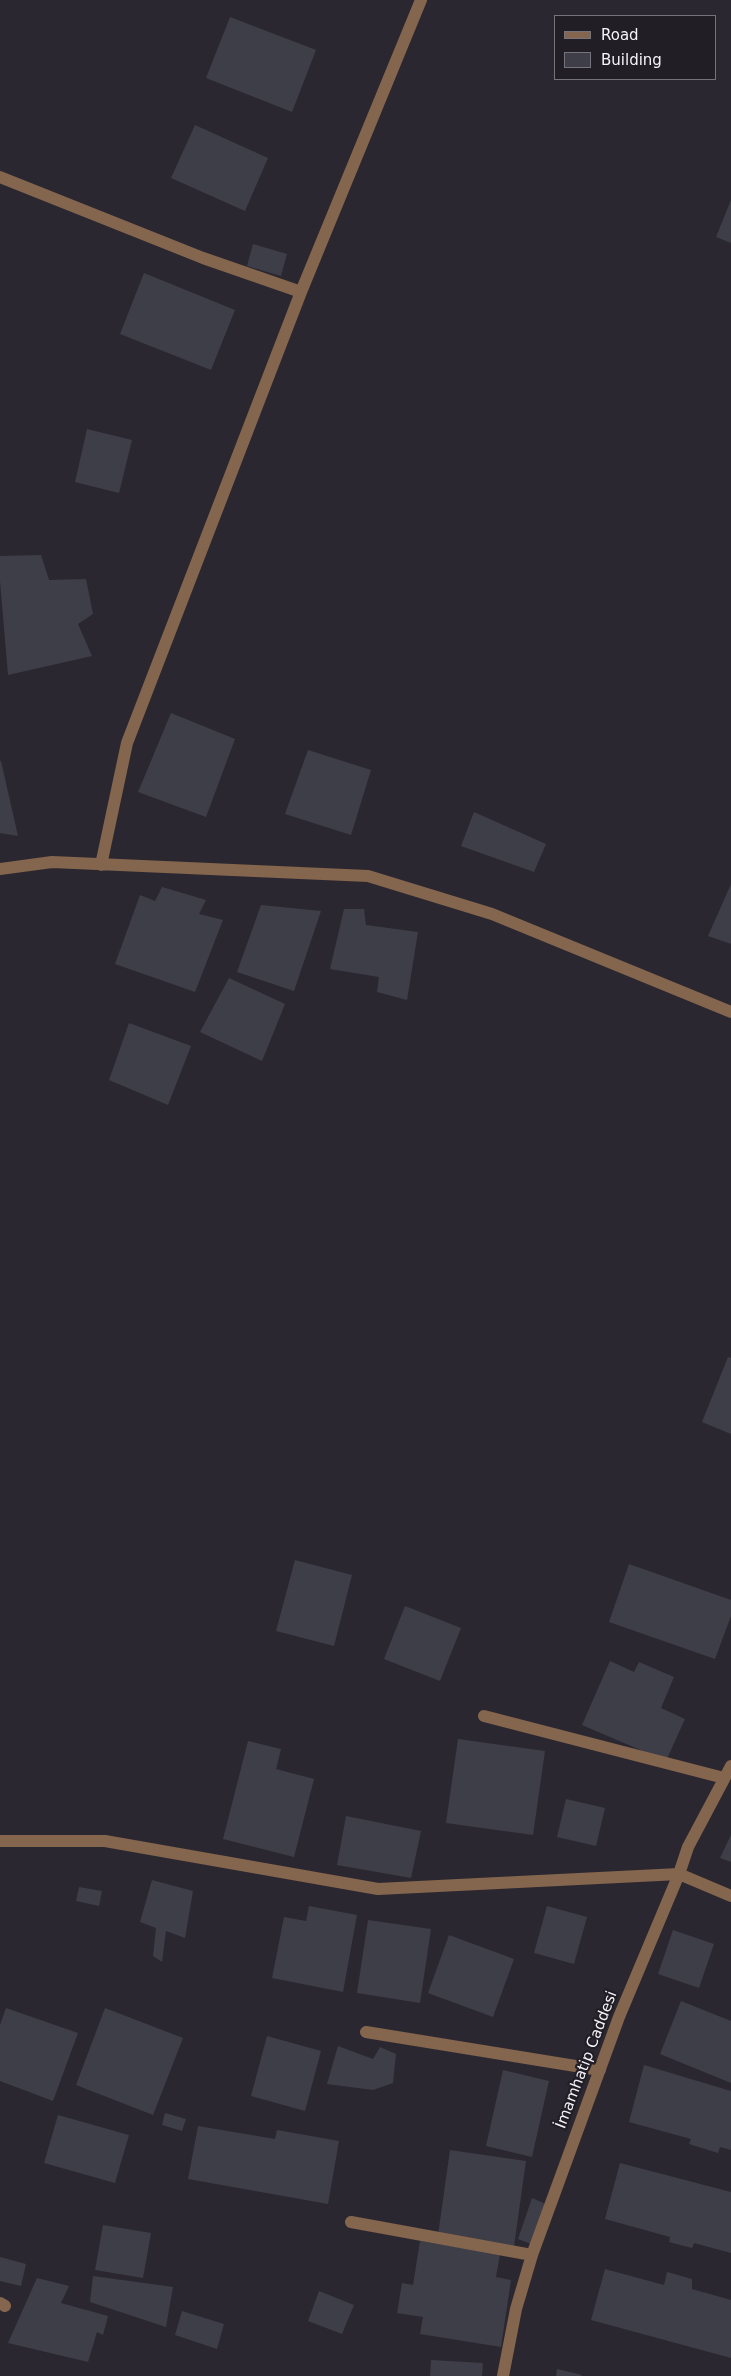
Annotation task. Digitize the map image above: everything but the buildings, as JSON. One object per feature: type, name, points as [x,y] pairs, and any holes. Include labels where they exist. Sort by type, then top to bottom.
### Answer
[{"type":"street","points":[[101,865],[127,743],[302,292],[421,0]]},
{"type":"street","points":[[0,177],[203,258],[302,292]]},
{"type":"street","points":[[0,869],[52,862],[368,876],[492,914],[731,1012]]},
{"type":"street","points":[[484,1716],[724,1778]]},
{"type":"street","name":"İmamhatip Caddesi","points":[[503,2376],[516,2310],[532,2255],[619,2017],[680,1874],[688,1847],[731,1766]]},
{"type":"street","points":[[0,1841],[105,1841],[378,1889],[680,1874],[731,1896]]},
{"type":"street","points":[[366,2032],[424,2039],[600,2070]]},
{"type":"street","points":[[351,2222],[532,2255]]}]
